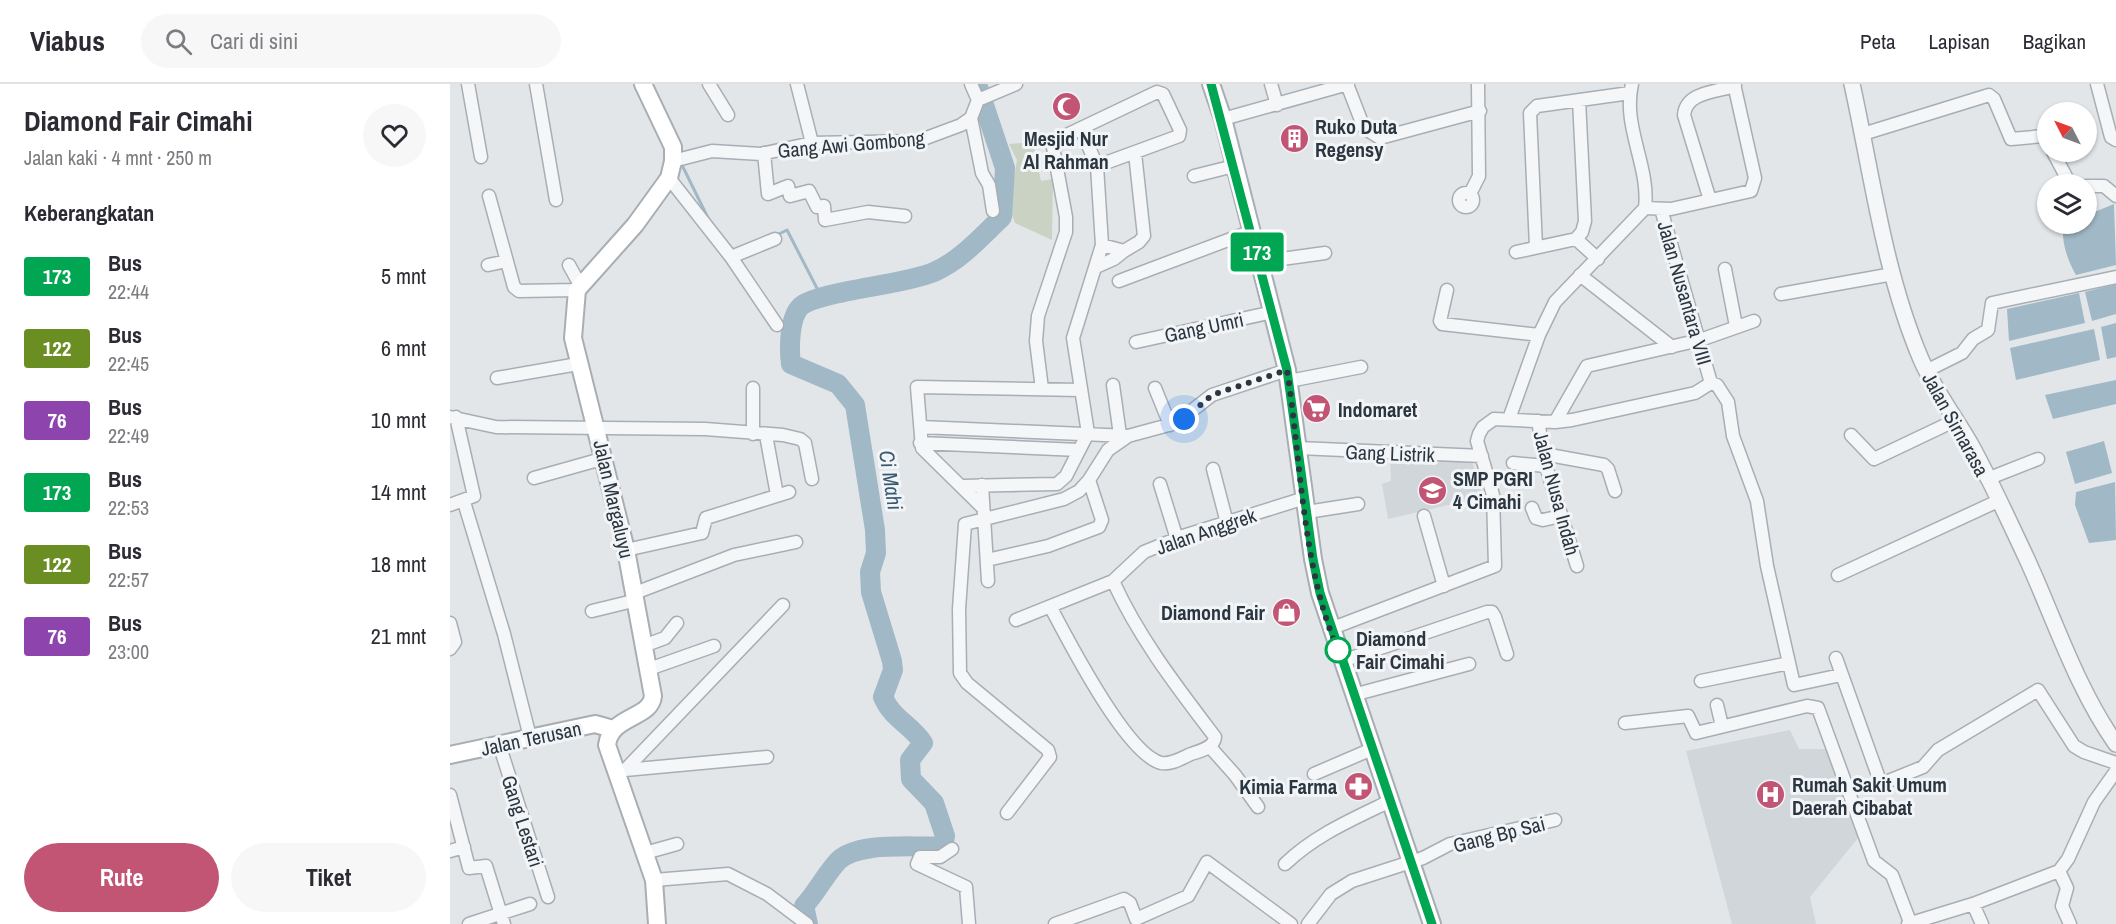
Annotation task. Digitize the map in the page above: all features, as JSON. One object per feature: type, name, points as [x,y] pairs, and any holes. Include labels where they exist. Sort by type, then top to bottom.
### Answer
[{"type":"main road","points":[[579,287],[635,225],[669,178],[673,147],[643,84]]},
{"type":"main road","points":[[1211,84],[1252,231],[1288,375],[1313,559],[1330,629],[1432,924]]},
{"type":"main road","name":"Jalan Margaluyu","points":[[579,287],[573,338],[578,364],[605,458],[626,550],[646,645],[652,703],[613,729]]},
{"type":"main road","name":"Jalan Terusan","points":[[450,755],[595,724],[613,729]]},
{"type":"main road","points":[[613,729],[607,745],[620,772],[654,880],[657,924]]},
{"type":"street","points":[[468,84],[482,157]]},
{"type":"street","points":[[536,84],[556,201]]},
{"type":"street","points":[[709,84],[728,115]]},
{"type":"street","points":[[797,84],[812,143]]},
{"type":"street","points":[[971,84],[978,100]]},
{"type":"street","points":[[993,211],[989,185],[982,173],[971,117],[978,100],[1016,84]]},
{"type":"street","points":[[1271,84],[1277,105]]},
{"type":"street","points":[[1222,119],[1348,84],[1364,128],[1380,138],[1480,111]]},
{"type":"street","points":[[1470,194],[1479,176],[1479,84]]},
{"type":"street","name":"Jalan Sirnarasa","points":[[1852,84],[1893,274],[1926,371],[1956,420],[1998,501],[2093,712],[2116,744]]},
{"type":"street","points":[[2097,84],[2111,138],[2116,140]]},
{"type":"street","points":[[1645,208],[1661,209],[1710,201],[1746,194],[1753,187],[1755,178],[1734,85],[1690,98],[1685,105],[1684,115],[1710,201]]},
{"type":"street","points":[[1330,629],[1495,566],[1493,495],[1477,441],[1483,427],[1494,419],[1509,419],[1539,335],[1555,302],[1645,208],[1645,185],[1633,136],[1631,89],[1537,106],[1530,113],[1536,248]]},
{"type":"street","points":[[1042,389],[1036,341],[1038,316],[1066,232],[1060,175],[1052,144],[1160,92],[1181,133],[1097,166]]},
{"type":"street","points":[[1863,134],[1989,95],[1994,99],[2011,139],[2037,137]]},
{"type":"street","points":[[1516,252],[1576,239],[1582,232],[1585,221],[1579,100]]},
{"type":"street","name":"Gang Awi Gombong","points":[[673,161],[712,151],[764,153],[812,143],[841,141],[894,144],[918,141],[956,129],[971,117]]},
{"type":"street","points":[[963,486],[1058,484],[1066,476],[1088,433],[1073,338],[1102,245],[1097,166],[1081,129]]},
{"type":"street","points":[[764,153],[768,194],[788,186],[790,196],[809,191],[817,207],[824,206],[825,220],[868,212],[905,216]]},
{"type":"street","points":[[1096,267],[1114,259],[1142,240],[1145,230],[1135,153]]},
{"type":"street","points":[[1194,176],[1234,166]]},
{"type":"street","points":[[669,178],[730,256],[777,325]]},
{"type":"street","points":[[2097,186],[2104,186],[2116,196]]},
{"type":"street","points":[[489,196],[514,287],[519,291],[579,287],[569,265]]},
{"type":"street","name":"Jalan Nusantara VIII","points":[[1509,419],[1555,422],[1695,393],[1711,384],[1661,209]]},
{"type":"street","points":[[1119,281],[1252,231]]},
{"type":"street","points":[[730,256],[775,239]]},
{"type":"street","points":[[1576,239],[1598,259]]},
{"type":"street","points":[[1102,245],[1124,251]]},
{"type":"street","points":[[1260,262],[1325,253]]},
{"type":"street","points":[[488,265],[507,261]]},
{"type":"street","points":[[1725,268],[1736,326]]},
{"type":"street","points":[[1781,294],[1893,274]]},
{"type":"street","points":[[1580,275],[1672,347]]},
{"type":"street","points":[[1926,371],[1962,353],[1973,339],[1988,330],[1992,303],[2116,277]]},
{"type":"street","points":[[1448,290],[1440,321],[1442,324],[1539,335]]},
{"type":"street","name":"Gang Umri","points":[[1136,342],[1273,312]]},
{"type":"street","points":[[1555,422],[1595,355],[1600,354],[1610,361],[1700,340],[1754,321]]},
{"type":"street","points":[[497,378],[578,364]]},
{"type":"street","points":[[921,427],[1124,435],[1170,425],[1184,419],[1212,395],[1288,375],[1361,367]]},
{"type":"street","points":[[1711,384],[1717,385],[1728,402],[1733,436],[1757,501],[1767,566],[1794,685],[1841,675]]},
{"type":"street","points":[[984,513],[963,486],[926,454],[920,443],[921,427],[916,390],[920,385],[1080,390]]},
{"type":"street","points":[[1113,385],[1124,435]]},
{"type":"street","points":[[626,550],[702,533],[706,518],[783,494],[760,434],[753,388]]},
{"type":"street","points":[[1155,388],[1170,425]]},
{"type":"street","points":[[450,505],[464,502],[474,496],[453,417],[496,427],[705,429],[783,435],[805,442],[812,478]]},
{"type":"street","points":[[1851,435],[1874,459],[1956,420]]},
{"type":"street","name":"Jalan Nusa Indah","points":[[1538,421],[1545,460],[1577,566]]},
{"type":"street","points":[[1007,813],[1050,757],[1048,750],[966,683],[960,673],[959,609],[964,526],[984,513],[1064,499],[1079,491],[1089,480],[1108,450],[1124,435]]},
{"type":"street","points":[[920,443],[1079,450]]},
{"type":"street","name":"Gang Listrik","points":[[1298,448],[1482,456]]},
{"type":"street","points":[[534,478],[605,458]]},
{"type":"street","points":[[1987,479],[2038,459]]},
{"type":"street","points":[[1513,463],[1545,460],[1604,465],[1608,469],[1615,491]]},
{"type":"street","points":[[1213,469],[1227,522]]},
{"type":"street","points":[[987,560],[1048,546],[1099,527],[1102,520],[1089,480]]},
{"type":"street","points":[[1160,484],[1177,539]]},
{"type":"street","points":[[982,485],[988,581]]},
{"type":"street","points":[[1838,575],[1998,501]]},
{"type":"street","points":[[464,502],[504,634],[530,737]]},
{"type":"street","name":"Jalan Anggrek","points":[[1017,620],[1113,581],[1144,552],[1177,539],[1227,522],[1306,505],[1358,504]]},
{"type":"street","points":[[1532,508],[1536,518],[1540,520],[1561,516]]},
{"type":"street","points":[[1424,516],[1444,586]]},
{"type":"street","points":[[592,611],[636,597],[734,555],[796,542]]},
{"type":"street","points":[[1051,608],[1086,673],[1127,735],[1157,762],[1168,764],[1210,747],[1215,737],[1148,646],[1113,581]]},
{"type":"street","points":[[620,772],[783,605]]},
{"type":"street","points":[[1342,661],[1487,612],[1492,612],[1495,617],[1507,654]]},
{"type":"street","points":[[450,623],[455,642],[450,649]]},
{"type":"street","points":[[646,645],[664,638],[677,623]]},
{"type":"street","points":[[649,669],[714,646]]},
{"type":"street","points":[[1836,658],[1881,784],[1923,767],[1938,750],[2038,690],[2074,746],[2084,752],[2116,763]]},
{"type":"street","points":[[1701,681],[1789,663]]},
{"type":"street","points":[[1353,695],[1469,664]]},
{"type":"street","points":[[1717,705],[1722,726]]},
{"type":"street","points":[[1625,723],[1688,716],[1696,733],[1807,706],[1818,708],[1874,861],[1892,875],[1909,923],[1973,904],[2059,871],[2068,859],[2094,802],[2116,771]]},
{"type":"street","name":"Gang Lestari","points":[[499,744],[548,897]]},
{"type":"street","points":[[1210,747],[1235,775],[1258,807]]},
{"type":"street","points":[[1314,774],[1372,748]]},
{"type":"street","points":[[620,772],[768,758]]},
{"type":"street","points":[[450,795],[469,868],[486,866],[502,918]]},
{"type":"street","points":[[1285,864],[1303,847],[1325,833],[1390,801]]},
{"type":"street","name":"Gang Bp Sai","points":[[1308,924],[1339,887],[1374,872],[1411,861],[1450,844],[1555,820]]},
{"type":"street","points":[[645,853],[676,844]]},
{"type":"street","points":[[450,850],[464,847]]},
{"type":"street","points":[[952,849],[940,857],[920,857],[916,864],[966,887],[969,924]]},
{"type":"street","points":[[1055,924],[1124,899],[1130,903],[1137,921],[1188,896],[1207,862],[1291,924]]},
{"type":"street","points":[[2059,871],[2067,888],[2062,906],[2070,924]]},
{"type":"street","points":[[654,880],[728,874],[767,894],[807,924]]},
{"type":"street","points":[[469,924],[502,918],[530,904]]},
{"type":"street","points":[[1973,904],[1982,924]]},
{"type":"shaded area","points":[[1033,142],[1041,181],[1053,179],[1052,240],[1015,223],[1009,207],[1017,160],[1009,144]]},
{"type":"shaded area","name":"SMP PGRI 4 Cimahi","points":[[1390,455],[1471,459],[1483,497],[1388,519],[1382,484],[1391,481]]},
{"type":"shaded area","name":"Rumah Sakit Umum Daerah Cibabat","points":[[1790,730],[1799,749],[1831,749],[1858,838],[1810,897],[1816,924],[1732,924],[1686,751]]},
{"type":"water","points":[[2114,204],[2116,265],[2076,275],[2070,264],[2063,234],[2097,234],[2097,211]]},
{"type":"water","points":[[2116,284],[2116,314],[2092,321],[2085,292]]},
{"type":"water","points":[[2079,293],[2085,323],[2009,341],[2007,309]]},
{"type":"water","points":[[2116,323],[2116,357],[2107,359],[2101,327]]},
{"type":"water","points":[[2094,329],[2100,360],[2016,380],[2010,348]]},
{"type":"water","points":[[2116,380],[2116,404],[2053,419],[2045,395]]},
{"type":"water","points":[[2104,441],[2112,473],[2075,484],[2066,452]]},
{"type":"water","points":[[2115,482],[2116,540],[2089,543],[2075,505],[2076,492]]},
{"type":"waterway","name":"Ci Mahi","points":[[808,924],[804,906],[833,866],[847,855],[858,850],[872,848],[939,846],[944,842],[945,836],[934,803],[911,779],[910,760],[923,743],[897,717],[883,697],[893,670],[871,592],[870,572],[876,553],[875,530],[855,405],[838,384],[791,364],[792,325],[797,311],[811,301],[920,277],[944,267],[970,247],[1002,217],[1005,168],[977,84]]},
{"type":"waterway","points":[[681,163],[708,218]]},
{"type":"waterway","points":[[777,235],[787,230],[822,298]]},
{"type":"bus line","name":"173","points":[[1211,84],[1252,231],[1287,370],[1313,559],[1320,593],[1330,629],[1432,924]]},
{"type":"place","name":"Mesjid Nur Al Rahman","points":[[1066,107]]},
{"type":"place","name":"Ruko Duta Regensy","points":[[1294,138]]},
{"type":"place","name":"Indomaret","points":[[1317,409]]},
{"type":"place","name":"SMP PGRI 4 Cimahi","points":[[1432,490]]},
{"type":"place","name":"Diamond Fair","points":[[1286,612]]},
{"type":"place","name":"Diamond Fair Cimahi","points":[[1338,650]]},
{"type":"place","name":"Kimia Farma","points":[[1358,786]]},
{"type":"place","name":"Rumah Sakit Umum Daerah Cibabat","points":[[1771,795]]},
{"type":"route","points":[[1184,419],[1212,395],[1287,370],[1313,559],[1320,593],[1338,650]]}]
